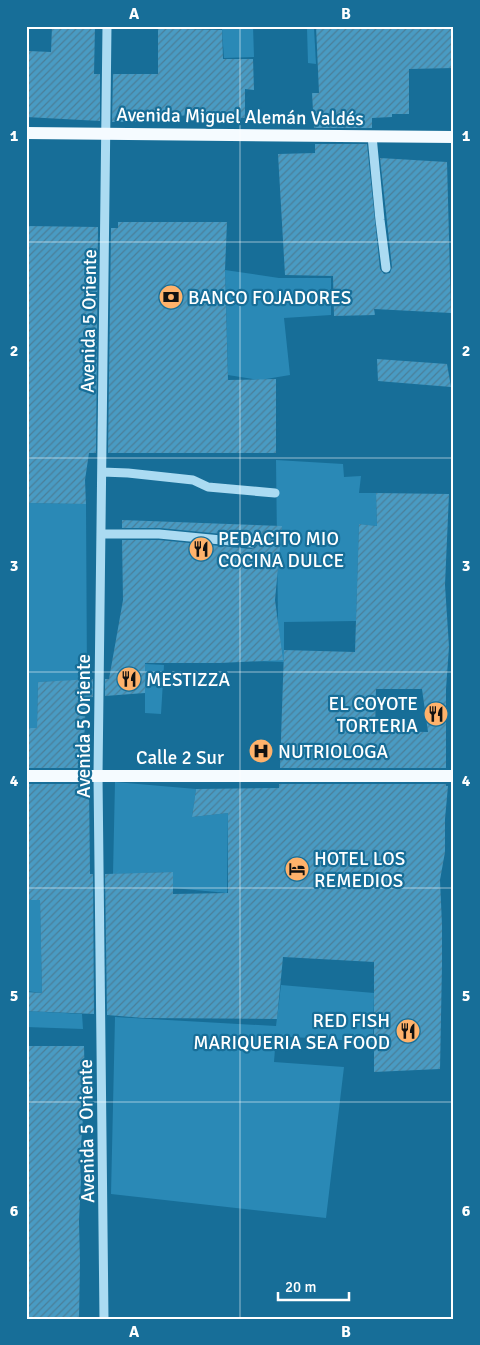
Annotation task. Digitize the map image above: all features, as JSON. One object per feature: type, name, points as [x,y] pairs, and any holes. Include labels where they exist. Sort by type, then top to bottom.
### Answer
[{"type":"main road","name":"Avenida Miguel Alemán Valdés","points":[[26,133],[454,137]]},
{"type":"main road","name":"Calle 2 Sur","points":[[26,776],[454,776]]},
{"type":"street","name":"Avenida 5 Oriente","points":[[104,1319],[98,776],[107,26]]},
{"type":"street","points":[[372,136],[386,268]]},
{"type":"street","points":[[102,472],[193,480],[208,487],[275,493]]},
{"type":"street","points":[[101,534],[159,534],[252,543]]},
{"type":"shaded area","points":[[183,26],[253,26],[254,57],[224,58],[222,29],[183,29]]},
{"type":"shaded area","points":[[307,28],[314,28],[316,64],[308,63]]},
{"type":"shaded area","points":[[225,270],[279,278],[331,278],[331,315],[284,318],[290,375],[260,380],[228,375]]},
{"type":"shaded area","points":[[276,460],[343,464],[344,477],[361,476],[359,493],[376,493],[377,526],[359,524],[356,621],[284,622],[284,662],[250,661],[278,621]]},
{"type":"shaded area","points":[[26,503],[86,504],[87,680],[38,682],[37,728],[26,728]]},
{"type":"shaded area","points":[[145,664],[164,665],[161,714],[145,713]]},
{"type":"shaded area","points":[[115,782],[196,789],[192,817],[228,813],[227,893],[173,888],[173,872],[113,874]]},
{"type":"shaded area","points":[[26,900],[40,900],[42,993],[26,991]]},
{"type":"shaded area","points":[[281,985],[374,993],[373,1042],[276,1036],[274,1062],[344,1067],[326,1218],[111,1194],[115,1017],[276,1026]]},
{"type":"shaded area","points":[[26,1011],[82,1014],[83,1029],[26,1027]]},
{"type":"building","points":[[52,26],[95,26],[94,74],[100,74],[100,121],[26,117],[26,96],[29,96],[29,51],[51,52]]},
{"type":"building","points":[[158,26],[222,30],[223,59],[253,59],[254,90],[245,89],[245,118],[225,118],[225,115],[156,116],[156,122],[112,122],[113,74],[158,74]]},
{"type":"building","points":[[316,26],[454,26],[454,68],[409,69],[409,114],[392,114],[392,117],[372,118],[372,128],[314,128],[312,93],[319,93]]},
{"type":"building","points":[[315,144],[367,144],[380,269],[384,274],[390,273],[392,267],[380,158],[447,162],[451,313],[374,309],[375,315],[334,316],[333,276],[285,275],[278,154],[315,153]]},
{"type":"building","points":[[118,222],[227,222],[225,270],[228,380],[276,379],[276,453],[108,453],[111,228],[118,228]]},
{"type":"building","points":[[26,226],[98,227],[96,453],[89,453],[85,480],[86,504],[26,503]]},
{"type":"building","points":[[377,359],[447,364],[451,387],[378,381]]},
{"type":"building","points":[[376,493],[449,494],[445,585],[449,647],[446,689],[446,768],[280,768],[284,650],[355,652],[359,524],[377,526]],"holes":[[[376,689],[422,689],[428,732],[375,731]]]},
{"type":"building","points":[[122,520],[282,526],[275,600],[283,660],[220,663],[145,663],[145,693],[105,696],[105,679],[109,679],[123,600],[122,540],[159,540],[251,549],[255,548],[258,544],[257,540],[253,537],[160,528],[122,528]]},
{"type":"building","points":[[93,679],[93,697],[86,698],[83,768],[26,768],[26,728],[37,728],[38,682]]},
{"type":"building","points":[[26,784],[89,784],[90,874],[93,874],[94,1014],[26,1011],[26,992],[42,993],[40,900],[26,900]]},
{"type":"building","points":[[279,784],[446,784],[448,786],[445,852],[440,880],[442,965],[440,1069],[374,1072],[374,962],[283,957],[277,1019],[143,1018],[107,1015],[105,874],[173,872],[173,894],[228,893],[228,813],[192,817],[196,789],[279,788]]},
{"type":"building","points":[[26,1046],[84,1046],[85,1086],[80,1161],[79,1319],[26,1319]]},
{"type":"place","name":"BANCO FOJADORES","points":[[171,297]]},
{"type":"place","name":"PEDACITO MIO COCINA DULCE","points":[[201,549]]},
{"type":"place","name":"MESTIZZA","points":[[129,679]]},
{"type":"place","name":"EL COYOTE TORTERIA","points":[[436,714]]},
{"type":"place","name":"NUTRIOLOGA","points":[[261,751]]},
{"type":"place","name":"HOTEL LOS REMEDIOS","points":[[297,869]]},
{"type":"place","name":"RED FISH MARIQUERIA SEA FOOD","points":[[408,1031]]}]
